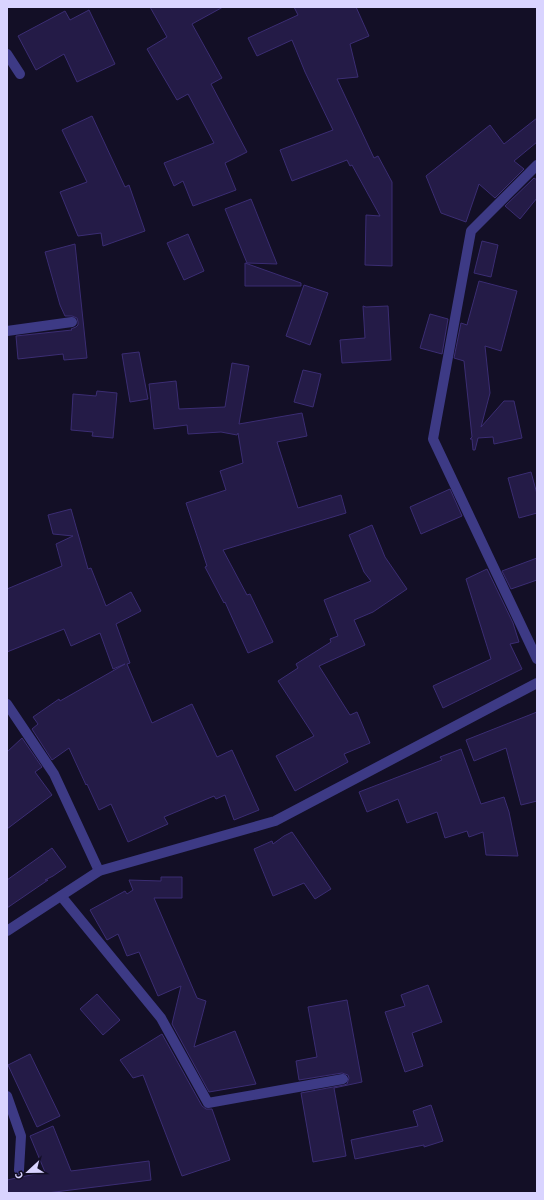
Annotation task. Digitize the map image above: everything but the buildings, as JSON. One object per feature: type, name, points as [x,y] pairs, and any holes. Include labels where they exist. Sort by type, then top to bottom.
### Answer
[{"type":"street","points":[[7,54],[20,74]]},
{"type":"street","points":[[537,165],[471,231],[433,438],[537,659]]},
{"type":"street","points":[[7,331],[72,322]]},
{"type":"street","points":[[7,931],[99,871],[275,820],[537,683]]},
{"type":"street","points":[[7,704],[54,774],[99,871]]},
{"type":"street","points":[[61,896],[161,1018],[208,1103],[343,1079]]},
{"type":"street","points":[[7,1096],[21,1136],[19,1170]]}]
